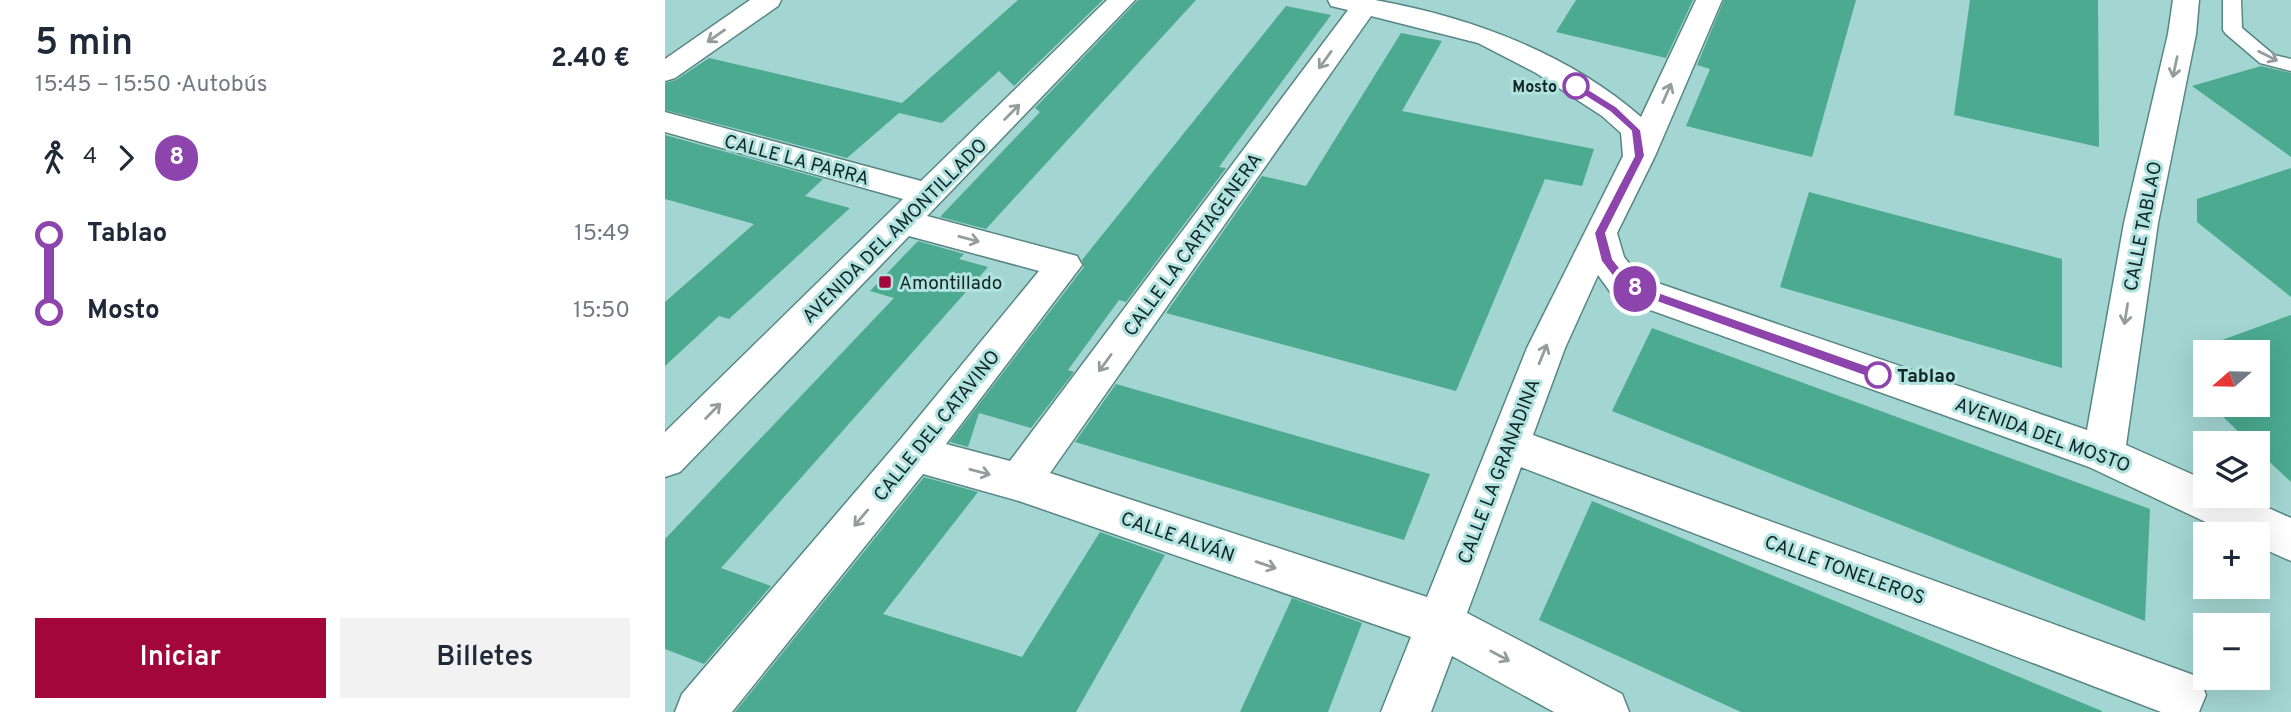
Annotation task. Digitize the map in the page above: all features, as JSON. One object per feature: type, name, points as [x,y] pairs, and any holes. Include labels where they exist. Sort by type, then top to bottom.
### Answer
[{"type":"street","points":[[665,72],[768,0]]},
{"type":"street","name":"AVENIDA DEL AMONTILLADO","points":[[665,459],[1122,0]]},
{"type":"street","points":[[1600,233],[1639,156],[1709,0]]},
{"type":"street","name":"CALLE TABLAO","points":[[2103,454],[2141,223],[2182,34],[2186,0]]},
{"type":"street","points":[[1353,2],[1488,37],[1546,67],[1613,109],[1636,130],[1639,156]]},
{"type":"street","name":"CALLE LA CARTAGENERA","points":[[1019,482],[1353,2]]},
{"type":"street","name":"CALLE LA PARRA","points":[[665,122],[916,208]]},
{"type":"street","name":"CALLE DEL CATAVINO","points":[[700,712],[914,454],[1064,265],[916,208]]},
{"type":"street","name":"AVENIDA DEL MOSTO","points":[[1600,233],[1607,261],[1627,286],[2103,454],[2291,540]]},
{"type":"street","name":"CALLE LA GRANADINA","points":[[1406,712],[1546,348],[1600,233]]},
{"type":"street","name":"CALLE TONELEROS","points":[[1509,444],[2181,695]]},
{"type":"street","name":"CALLE ALVÁN","points":[[914,454],[1019,482],[1440,624],[1604,712]]},
{"type":"lane","points":[[2232,0],[2233,30],[2267,59],[2291,65]]},
{"type":"building","points":[[1018,0],[1103,0],[1014,86],[999,71],[942,123],[899,113],[847,158],[665,110],[665,83],[676,80],[709,58],[902,103]]},
{"type":"building","points":[[1138,0],[1196,0],[986,229],[940,217],[1040,112],[1035,108]]},
{"type":"building","points":[[1576,0],[1693,0],[1666,58],[1556,32]]},
{"type":"building","points":[[1724,0],[1856,0],[1812,157],[1686,126],[1710,69],[1697,65]]},
{"type":"building","points":[[1970,0],[2098,0],[2099,147],[1954,115]]},
{"type":"building","points":[[1286,6],[1331,15],[1219,167],[1226,168],[1126,302],[1119,300],[1068,370],[1074,372],[1031,428],[979,413],[968,447],[950,442],[1084,267],[1082,260]]},
{"type":"building","points":[[1401,33],[1442,41],[1402,111],[1594,149],[1582,186],[1545,179],[1456,391],[1166,313],[1262,176],[1306,186]]},
{"type":"building","points":[[2261,66],[2291,73],[2291,157],[2192,86]]},
{"type":"building","points":[[665,135],[823,179],[805,196],[850,208],[729,319],[719,316],[665,366],[665,302],[754,224],[665,199]]},
{"type":"building","points":[[2291,168],[2291,297],[2197,222],[2197,199]]},
{"type":"building","points":[[1809,192],[2062,259],[2062,368],[1780,287]]},
{"type":"building","points":[[918,241],[964,254],[959,259],[988,267],[721,568],[771,586],[704,664],[665,649],[665,539],[894,298],[870,291]]},
{"type":"building","points":[[2291,315],[2291,482],[2270,462],[2270,431],[2238,431],[2223,417],[2270,417],[2270,340],[2222,340]]},
{"type":"building","points":[[1652,328],[2150,509],[2145,621],[1612,411]]},
{"type":"building","points":[[1116,384],[1430,474],[1404,540],[1075,442]]},
{"type":"building","points":[[924,477],[978,492],[883,614],[1022,657],[1100,532],[1165,555],[1076,712],[735,712]]},
{"type":"building","points":[[1592,501],[2102,712],[1741,712],[1539,620]]},
{"type":"building","points":[[1292,598],[1362,623],[1328,712],[1240,712]]},
{"type":"bus line","name":"8","points":[[1576,86],[1613,109],[1636,130],[1639,156],[1600,233],[1607,261],[1627,286],[1878,375]]},
{"type":"place","name":"Mosto","points":[[1576,86]]},
{"type":"place","name":"Amontillado","points":[[885,282]]},
{"type":"place","name":"Tablao","points":[[1878,375]]}]
